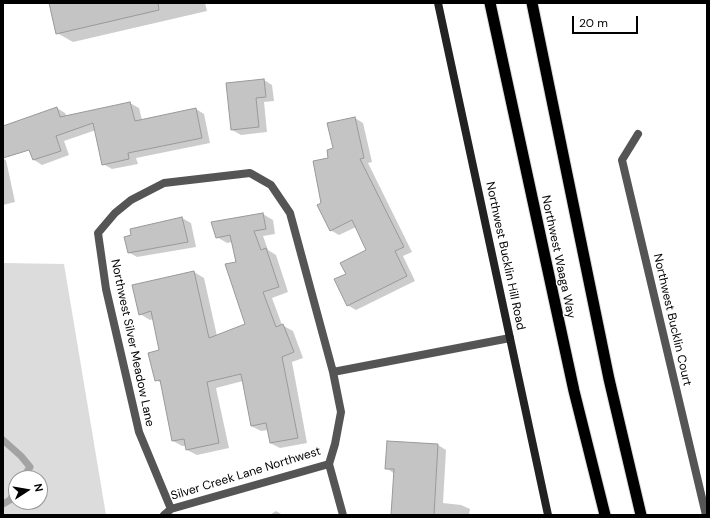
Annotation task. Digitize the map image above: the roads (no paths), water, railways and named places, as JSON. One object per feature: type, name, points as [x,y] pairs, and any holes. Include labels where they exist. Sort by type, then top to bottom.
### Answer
[{"type":"highway","name":"Northwest Waaga Way","points":[[490,3],[574,391],[605,515]]},
{"type":"highway","name":"Northwest Waaga Way","points":[[532,3],[609,379],[641,515]]},
{"type":"main road","name":"Northwest Bucklin Hill Road","points":[[438,3],[548,515]]},
{"type":"street","name":"Northwest Bucklin Court","points":[[638,134],[622,160],[706,515]]},
{"type":"street","name":"Northwest Silver Meadow Lane","points":[[171,509],[139,432],[106,289],[98,233],[115,212],[131,200],[164,183],[250,173],[271,185],[290,213],[333,372]]},
{"type":"street","points":[[333,372],[510,338]]},
{"type":"street","name":"Silver Creek Lane Northwest","points":[[164,515],[171,509],[328,464],[336,444],[341,412],[333,372]]},
{"type":"street","points":[[328,464],[343,515]]},
{"type":"waterway","points":[[3,440],[21,456],[30,467],[28,470]]},
{"type":"waterway","points":[[3,504],[8,501]]}]
